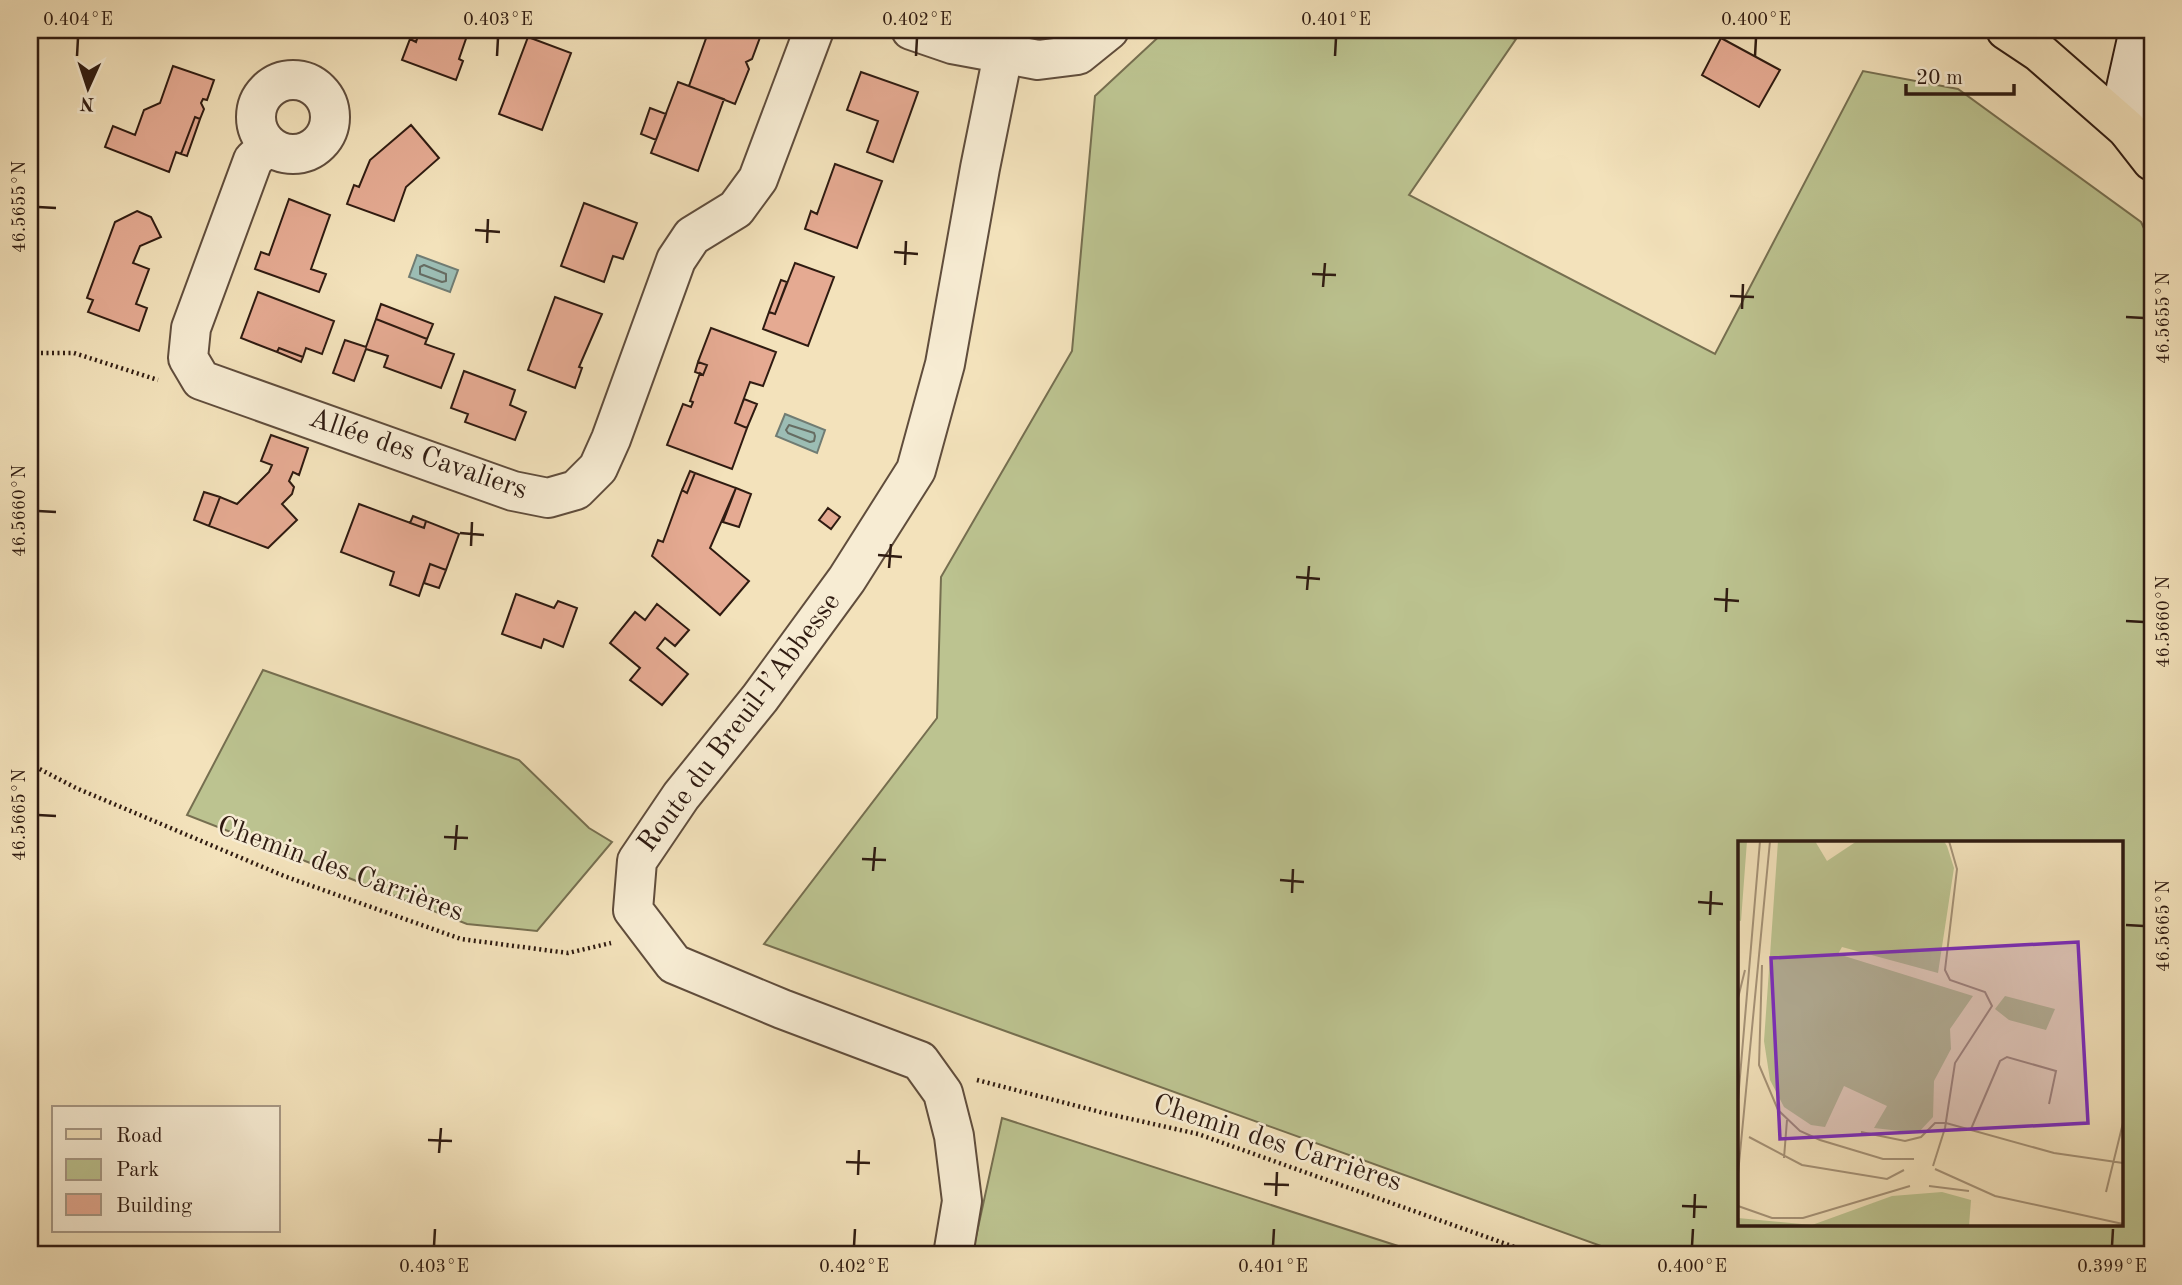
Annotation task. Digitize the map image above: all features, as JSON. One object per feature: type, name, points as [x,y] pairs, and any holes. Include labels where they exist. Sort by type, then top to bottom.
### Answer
[{"type":"main road","points":[[2006,30],[2039,52],[2127,129],[2152,161]]},
{"type":"street","name":"Allée des Cavaliers","points":[[201,380],[513,491],[548,498],[576,490],[598,468],[611,439],[676,260],[692,236],[736,209],[758,180],[814,30]]},
{"type":"street","points":[[911,30],[953,44],[1006,42],[1038,60],[1078,55],[1108,30]]},
{"type":"street","points":[[2127,129],[2126,88],[2139,30]]},
{"type":"street","name":"Route du Breuil-l’Abbesse","points":[[920,1061],[782,1009],[674,964],[633,910],[637,861],[681,796],[760,698],[847,579],[916,470],[945,364],[1006,42]]},
{"type":"street","points":[[201,380],[188,358],[191,328],[253,160],[269,145]]},
{"type":"street","points":[[920,1061],[943,1093],[954,1136],[962,1201],[953,1255]]},
{"type":"path","points":[[30,353],[75,353],[154,380],[201,380]]},
{"type":"path","name":"Chemin des Carrières","points":[[30,764],[76,788],[284,876],[461,939],[568,953],[650,933]]},
{"type":"path","name":"Chemin des Carrières","points":[[920,1061],[982,1081],[1198,1134],[1537,1255]]},
{"type":"green space","points":[[1166,30],[1482,30],[1516,39],[1409,195],[1715,354],[1863,71],[1958,89],[2141,222],[2152,245],[2152,1255],[1626,1255],[764,944],[937,718],[941,577],[1072,351],[1095,96]]},
{"type":"green space","points":[[263,670],[519,760],[589,828],[612,842],[537,931],[467,924],[187,815]]},
{"type":"green space","points":[[1002,1118],[1426,1255],[972,1255]]},
{"type":"water","points":[[417,255],[458,270],[450,292],[409,277]]},
{"type":"water","points":[[785,414],[825,430],[817,453],[776,436]]},
{"type":"building","points":[[413,30],[420,30],[416,42],[410,39]]},
{"type":"building","points":[[420,30],[469,30],[459,59],[463,61],[456,80],[402,60],[410,39],[416,42]]},
{"type":"building","points":[[709,30],[762,32],[752,59],[746,62],[749,69],[735,104],[689,86]]},
{"type":"building","points":[[528,37],[571,53],[542,130],[499,114]]},
{"type":"building","points":[[1721,38],[1780,70],[1759,107],[1702,75]]},
{"type":"building","points":[[173,66],[214,80],[207,100],[203,99],[201,103],[204,109],[200,119],[195,117],[181,154],[176,152],[169,172],[105,147],[113,126],[135,135],[144,110],[160,103]]},
{"type":"building","points":[[861,72],[918,92],[893,162],[867,152],[878,121],[847,110]]},
{"type":"building","points":[[678,82],[724,99],[698,171],[651,153]]},
{"type":"building","points":[[650,108],[666,114],[656,140],[641,134]]},
{"type":"building","points":[[195,117],[200,119],[187,156],[181,154]]},
{"type":"building","points":[[411,125],[439,158],[406,187],[394,221],[347,204],[354,185],[359,187],[370,160]]},
{"type":"building","points":[[835,164],[882,181],[857,248],[805,229],[811,211],[817,214]]},
{"type":"building","points":[[289,199],[330,215],[311,269],[326,274],[319,292],[255,269],[261,252],[269,255]]},
{"type":"building","points":[[584,203],[637,223],[623,259],[613,256],[604,282],[561,266]]},
{"type":"building","points":[[137,211],[151,217],[161,237],[140,246],[133,263],[149,269],[136,304],[147,308],[139,331],[88,312],[93,300],[87,298],[115,222]]},
{"type":"building","points":[[795,263],[834,277],[808,346],[763,329],[769,312],[775,314]]},
{"type":"building","points":[[781,280],[787,282],[775,314],[769,312]]},
{"type":"building","points":[[258,292],[334,321],[322,354],[306,348],[303,357],[279,348],[277,352],[241,338]]},
{"type":"building","points":[[555,297],[602,314],[579,367],[582,368],[575,388],[528,370]]},
{"type":"building","points":[[381,304],[433,324],[427,339],[376,319]]},
{"type":"building","points":[[376,319],[427,339],[425,344],[454,354],[441,388],[384,367],[388,356],[366,349],[354,381],[333,373],[345,340],[366,347]]},
{"type":"building","points":[[711,328],[776,352],[763,386],[750,382],[735,423],[747,428],[732,469],[667,445],[683,404],[691,407],[693,402],[690,401],[700,373],[703,375],[707,365],[698,362]]},
{"type":"building","points":[[279,348],[303,357],[301,362],[277,352]]},
{"type":"building","points":[[698,362],[707,365],[703,375],[695,372]]},
{"type":"building","points":[[464,371],[515,390],[510,405],[526,412],[515,440],[465,422],[468,414],[451,408]]},
{"type":"building","points":[[744,399],[757,404],[747,428],[735,423]]},
{"type":"building","points":[[271,435],[308,448],[299,475],[293,472],[289,481],[294,487],[292,494],[282,504],[297,520],[268,548],[209,526],[220,497],[237,504],[269,472],[272,465],[261,461]]},
{"type":"building","points":[[690,471],[695,473],[687,493],[682,490]]},
{"type":"building","points":[[695,473],[736,488],[710,548],[749,581],[720,615],[652,556],[658,540],[663,542],[682,490],[687,493]]},
{"type":"building","points":[[736,488],[751,494],[739,527],[723,522]]},
{"type":"building","points":[[204,492],[220,497],[209,526],[194,520]]},
{"type":"building","points":[[359,504],[424,528],[426,521],[459,534],[446,570],[430,564],[419,596],[390,585],[394,572],[341,552]]},
{"type":"building","points":[[828,508],[840,517],[831,529],[819,520]]},
{"type":"building","points":[[413,516],[426,521],[424,528],[410,523]]},
{"type":"building","points":[[430,564],[446,570],[439,588],[424,583]]},
{"type":"building","points":[[516,594],[554,608],[558,601],[577,608],[563,647],[544,639],[541,648],[502,634]]},
{"type":"building","points":[[657,604],[689,630],[675,646],[665,638],[657,648],[688,674],[662,705],[630,680],[640,668],[610,643],[635,612],[645,620]]}]
